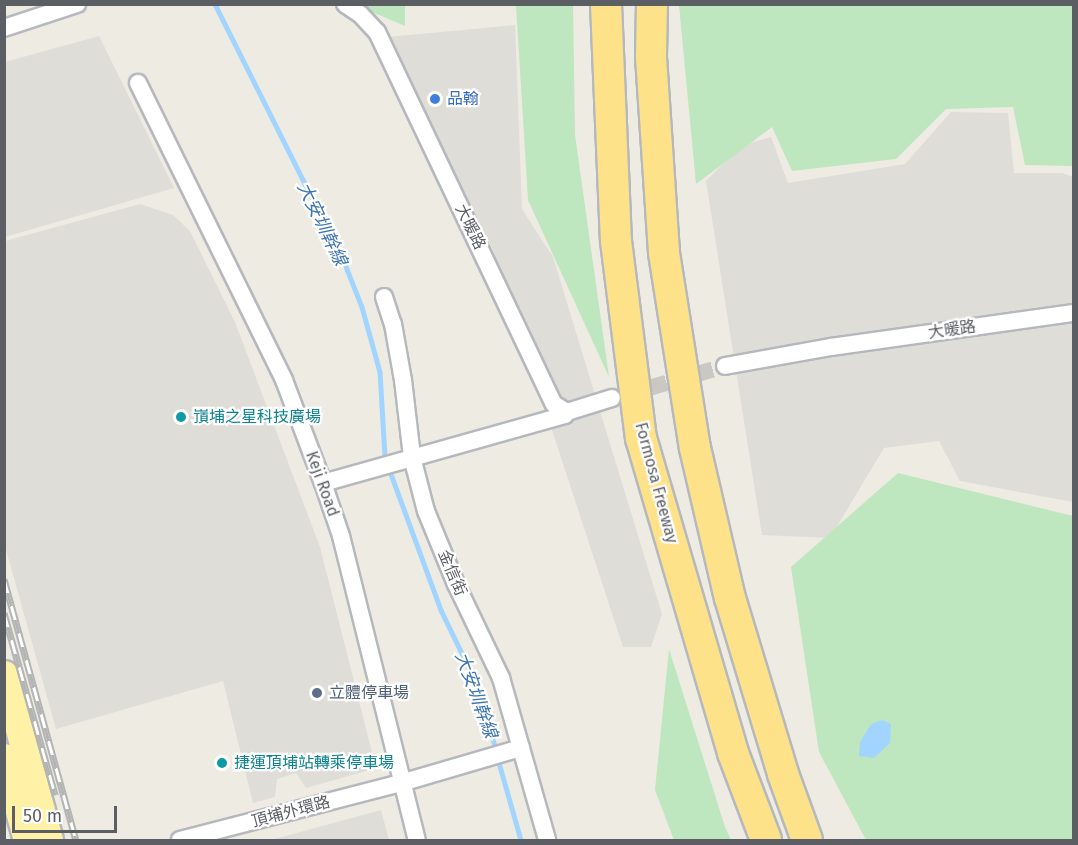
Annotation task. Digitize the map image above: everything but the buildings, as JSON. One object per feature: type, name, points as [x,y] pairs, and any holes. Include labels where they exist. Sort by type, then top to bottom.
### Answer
[{"type":"highway","name":"Formosa Freeway","points":[[606,4],[616,241],[640,438],[733,753],[766,840]]},
{"type":"highway","points":[[652,4],[651,57],[664,253],[695,448],[730,598],[783,774],[807,840]]},
{"type":"main road","points":[[4,674],[49,840]]},
{"type":"main road","points":[[4,757],[27,840]]},
{"type":"street","points":[[4,28],[77,4]]},
{"type":"street","name":"大暖路","points":[[345,4],[360,14],[377,32],[541,381],[554,404],[567,412]]},
{"type":"street","name":"Keji Road","points":[[138,83],[284,380],[323,483],[341,536],[417,840]]},
{"type":"street","name":"金信街","points":[[384,297],[393,324],[403,381],[412,457],[426,511],[456,584],[501,678],[548,840]]},
{"type":"street","name":"大暖路","points":[[725,366],[831,347],[1074,313]]},
{"type":"street","points":[[323,483],[565,416],[567,412],[612,398]]},
{"type":"street","name":"頂埔外環路","points":[[180,840],[401,783],[521,748]]},
{"type":"shaded area","points":[[515,25],[522,209],[553,257],[662,614],[651,647],[623,647],[493,250],[388,37]]},
{"type":"shaded area","points":[[99,36],[174,188],[5,237],[5,62]]},
{"type":"shaded area","points":[[951,112],[1008,113],[1014,173],[1062,173],[1073,177],[1073,502],[960,481],[939,441],[884,448],[830,538],[762,535],[706,181],[741,146],[771,137],[788,183],[905,164]]},
{"type":"shaded area","name":"嵿埔之星科技廣場","points":[[140,204],[173,215],[190,231],[235,322],[320,547],[376,768],[306,788],[296,773],[277,779],[275,797],[253,803],[223,681],[56,729],[5,546],[5,241]]},
{"type":"shaded area","points":[[381,810],[389,840],[271,840]]},
{"type":"green space","points":[[360,5],[405,5],[405,26],[365,9]]},
{"type":"green space","points":[[516,5],[573,5],[575,135],[609,377],[528,200]]},
{"type":"green space","points":[[679,5],[1073,5],[1073,166],[1025,165],[1013,107],[946,109],[896,159],[792,171],[772,127],[696,184]]},
{"type":"green space","points":[[898,473],[1073,516],[1073,840],[866,840],[819,752],[791,567]]},
{"type":"green space","points":[[669,649],[731,840],[674,840],[655,790]]},
{"type":"water","points":[[882,720],[891,724],[890,743],[874,758],[859,756],[860,742],[871,724]]},
{"type":"waterway","name":"大安圳幹線","points":[[215,4],[345,264],[362,307],[380,372],[385,456]]},
{"type":"waterway","name":"大安圳幹線","points":[[391,474],[441,610],[475,680],[496,749]]},
{"type":"waterway","name":"大安圳幹線","points":[[500,766],[521,840]]},
{"type":"tunnel","points":[[628,394],[725,366]]},
{"type":"railway","points":[[4,579],[76,840]]},
{"type":"railway","points":[[4,613],[55,795]]},
{"type":"place","name":"品翰","points":[[435,99]]},
{"type":"place","name":"嵿埔之星科技廣場","points":[[181,417]]},
{"type":"place","name":"立體停車場","points":[[317,693]]},
{"type":"place","name":"捷運頂埔站轉乘停車場","points":[[222,763]]}]
